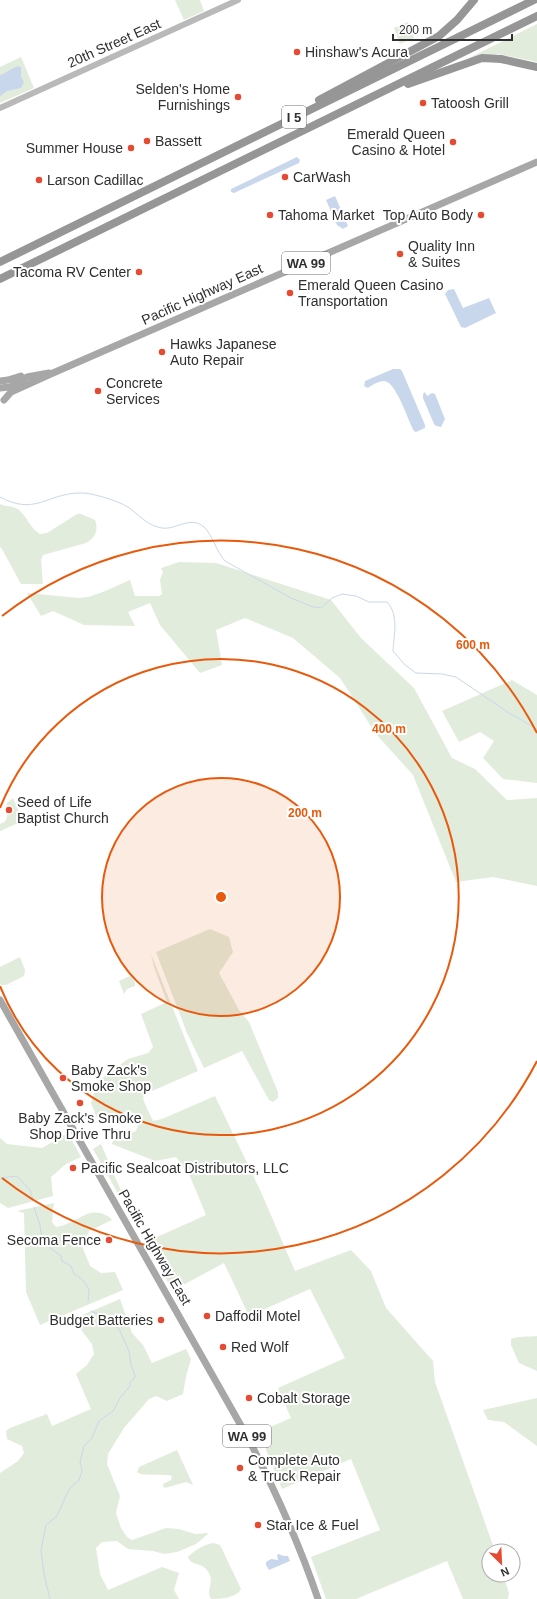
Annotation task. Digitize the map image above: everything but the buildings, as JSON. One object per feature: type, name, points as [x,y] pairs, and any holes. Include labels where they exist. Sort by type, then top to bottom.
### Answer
[{"type":"highway","points":[[285,122],[311,104],[439,36],[457,20],[474,0]]},
{"type":"highway","name":"I 5","points":[[0,262],[534,0]]},
{"type":"highway","name":"I 5","points":[[0,279],[537,16]]},
{"type":"highway","points":[[334,115],[414,82],[482,58],[501,58],[537,67]]},
{"type":"main road","name":"20th Street East","points":[[0,108],[238,0]]},
{"type":"main road","name":"Pacific Highway East","points":[[2,403],[11,392],[53,373],[537,162]]},
{"type":"main road","name":"Pacific Highway East","points":[[0,388],[10,387],[22,379],[53,373]]},
{"type":"main road","points":[[0,381],[25,375],[33,376]]},
{"type":"main road","name":"WA 99","points":[[0,388],[3,392],[2,403]]},
{"type":"main road","name":"Pacific Highway East","points":[[0,1000],[248,1438],[291,1527],[318,1599]]},
{"type":"green space","points":[[175,0],[200,0],[204,11],[184,20]]},
{"type":"green space","points":[[408,22],[414,38],[400,44],[394,28]]},
{"type":"green space","points":[[537,24],[537,62],[498,54],[469,58]]},
{"type":"green space","points":[[21,57],[34,88],[0,103],[0,67]]},
{"type":"green space","points":[[0,504],[14,507],[19,510],[34,529],[40,534],[47,533],[77,514],[81,514],[95,520],[97,527],[92,539],[86,543],[43,555],[41,560],[43,584],[21,584],[0,547]]},
{"type":"green space","points":[[179,562],[216,563],[331,600],[361,638],[414,688],[452,758],[475,769],[507,800],[537,798],[537,886],[493,877],[456,882],[413,775],[376,734],[340,678],[293,638],[245,618],[216,630],[222,665],[200,673],[160,625],[150,603],[128,612],[135,626],[84,625],[53,611],[41,616],[27,593],[79,598],[88,597],[130,580],[135,596],[159,596],[162,594],[160,580],[163,572],[161,568]]},
{"type":"green space","points":[[512,680],[537,695],[537,783],[503,779],[483,758],[494,741],[480,732],[459,742],[442,711]]},
{"type":"green space","points":[[13,798],[23,821],[0,831],[0,824],[6,821],[7,818],[7,803]]},
{"type":"green space","points":[[210,929],[229,937],[233,952],[219,973],[239,1010],[249,1022],[278,1092],[278,1098],[273,1102],[269,1100],[242,1051],[204,1068],[187,1033],[156,952]]},
{"type":"green space","points":[[151,954],[198,1071],[152,1091],[143,1097],[153,1121],[162,1119],[215,1096],[261,1192],[295,1271],[351,1250],[371,1271],[386,1308],[433,1361],[435,1382],[492,1543],[481,1543],[481,1583],[506,1583],[509,1593],[508,1599],[463,1599],[447,1561],[356,1599],[326,1599],[311,1557],[380,1530],[351,1459],[282,1489],[266,1450],[265,1434],[270,1427],[291,1418],[278,1388],[345,1358],[310,1289],[249,1316],[224,1263],[172,1291],[148,1241],[206,1215],[189,1174],[176,1157],[155,1161],[112,1144],[113,1140],[136,1131],[138,1125],[131,1111],[101,1115],[97,1118],[91,1103],[97,1082],[128,1059],[148,1053],[153,1047],[141,1014],[167,1002],[154,967]]},
{"type":"green space","points":[[20,957],[25,970],[24,976],[6,985],[1,985],[0,967]]},
{"type":"green space","points":[[132,975],[135,986],[127,989],[124,994],[119,981]]},
{"type":"green space","points":[[68,1133],[81,1157],[66,1164],[51,1177],[53,1196],[8,1208],[0,1203],[0,1138],[7,1144],[42,1148]]},
{"type":"green space","points":[[101,1144],[122,1193],[120,1197],[93,1149]]},
{"type":"green space","points":[[54,1203],[52,1222],[56,1227],[67,1224],[91,1213],[100,1213],[108,1216],[112,1220],[89,1231],[82,1246],[90,1266],[101,1273],[115,1272],[123,1290],[40,1325],[26,1292],[24,1213],[17,1211]]},
{"type":"green space","points":[[120,1299],[132,1333],[143,1345],[152,1363],[186,1349],[191,1359],[183,1394],[167,1401],[156,1396],[149,1399],[124,1428],[108,1454],[107,1464],[120,1496],[116,1513],[121,1528],[127,1537],[132,1540],[166,1528],[179,1529],[195,1534],[209,1533],[196,1544],[177,1552],[164,1554],[153,1551],[128,1549],[117,1541],[102,1542],[96,1548],[100,1574],[108,1590],[162,1567],[179,1573],[174,1590],[179,1599],[0,1599],[0,1473],[18,1461],[24,1453],[22,1446],[7,1439],[6,1431],[10,1428],[47,1414],[52,1426],[91,1409],[76,1374],[87,1365],[94,1354],[92,1344],[73,1319]]},
{"type":"green space","points":[[537,1336],[537,1371],[519,1363],[511,1345],[511,1339]]},
{"type":"green space","points":[[537,1398],[537,1446],[504,1422],[488,1420],[483,1410]]},
{"type":"green space","points":[[177,1450],[193,1485],[186,1482],[165,1488],[163,1484],[171,1480],[172,1476],[143,1474],[137,1472],[139,1467]]},
{"type":"green space","points":[[213,1543],[220,1545],[241,1589],[232,1596],[211,1599],[209,1592],[211,1578],[209,1574],[204,1567],[189,1560],[188,1557],[193,1552]]},
{"type":"water","points":[[18,66],[21,67],[21,77],[24,82],[21,88],[7,91],[0,96],[0,75]]},
{"type":"water","points":[[297,157],[300,160],[299,163],[234,193],[231,192],[231,189]]},
{"type":"water","points":[[335,196],[348,226],[343,229],[337,225],[326,200]]},
{"type":"water","points":[[454,289],[463,308],[489,298],[496,313],[465,328],[461,327],[445,294],[448,290]]},
{"type":"water","points":[[393,369],[400,369],[402,371],[425,428],[416,432],[414,431],[397,394],[393,387],[388,383],[384,381],[380,382],[373,384],[368,388],[364,386],[365,381]]},
{"type":"water","points":[[425,392],[427,396],[432,393],[435,394],[445,419],[441,427],[434,424],[423,398],[423,394]]},
{"type":"water","points":[[278,1554],[288,1556],[290,1561],[269,1570],[266,1562],[271,1559],[278,1560]]},
{"type":"waterway","points":[[0,497],[22,505],[32,504],[68,494],[84,493],[97,495],[128,507],[154,526],[170,528],[193,522],[204,527],[225,561],[291,598],[313,607],[321,608],[332,598],[342,594],[356,596],[369,602],[387,602],[391,607],[395,625],[393,651],[405,665],[416,673],[442,674],[456,677],[509,713],[537,729]]},
{"type":"waterway","points":[[0,1178],[17,1176],[30,1190],[33,1200]]},
{"type":"waterway","points":[[34,1207],[41,1233],[48,1246],[61,1256],[62,1261],[71,1266],[74,1274],[82,1279],[89,1289],[88,1302]]},
{"type":"waterway","points":[[50,1599],[44,1574],[41,1550],[46,1525],[57,1516],[69,1489],[79,1480],[82,1471],[80,1462],[84,1446],[92,1438],[99,1421],[113,1411],[120,1398],[130,1386],[130,1382],[134,1379],[135,1375],[131,1365],[129,1351],[119,1329],[104,1317],[91,1311]]},
{"type":"place","name":"Hinshaw's Acura","points":[[297,52]]},
{"type":"place","name":"Selden's Home Furnishings","points":[[238,97]]},
{"type":"place","name":"Tatoosh Grill","points":[[423,103]]},
{"type":"place","name":"Bassett","points":[[147,141]]},
{"type":"place","name":"Emerald Queen Casino & Hotel","points":[[453,142]]},
{"type":"place","name":"Summer House","points":[[131,148]]},
{"type":"place","name":"CarWash","points":[[285,177]]},
{"type":"place","name":"Larson Cadillac","points":[[39,180]]},
{"type":"place","name":"Tahoma Market","points":[[270,215]]},
{"type":"place","name":"Top Auto Body","points":[[481,215]]},
{"type":"place","name":"Quality Inn & Suites","points":[[400,254]]},
{"type":"place","name":"Tacoma RV Center","points":[[139,272]]},
{"type":"place","name":"Emerald Queen Casino Transportation","points":[[290,293]]},
{"type":"place","name":"Hawks Japanese Auto Repair","points":[[162,352]]},
{"type":"place","name":"Concrete Services","points":[[98,391]]},
{"type":"place","name":"Seed of Life Baptist Church","points":[[9,810]]},
{"type":"place","name":"Baby Zack's Smoke Shop","points":[[63,1078]]},
{"type":"place","name":"Baby Zack's Smoke Shop Drive Thru","points":[[80,1103]]},
{"type":"place","name":"Pacific Sealcoat Distributors, LLC","points":[[73,1168]]},
{"type":"place","name":"Secoma Fence","points":[[109,1240]]},
{"type":"place","name":"Daffodil Motel","points":[[207,1316]]},
{"type":"place","name":"Budget Batteries","points":[[161,1320]]},
{"type":"place","name":"Red Wolf","points":[[223,1347]]},
{"type":"place","name":"Cobalt Storage","points":[[249,1398]]},
{"type":"place","name":"Complete Auto & Truck Repair","points":[[240,1468]]},
{"type":"place","name":"Star Ice & Fuel","points":[[258,1525]]}]
